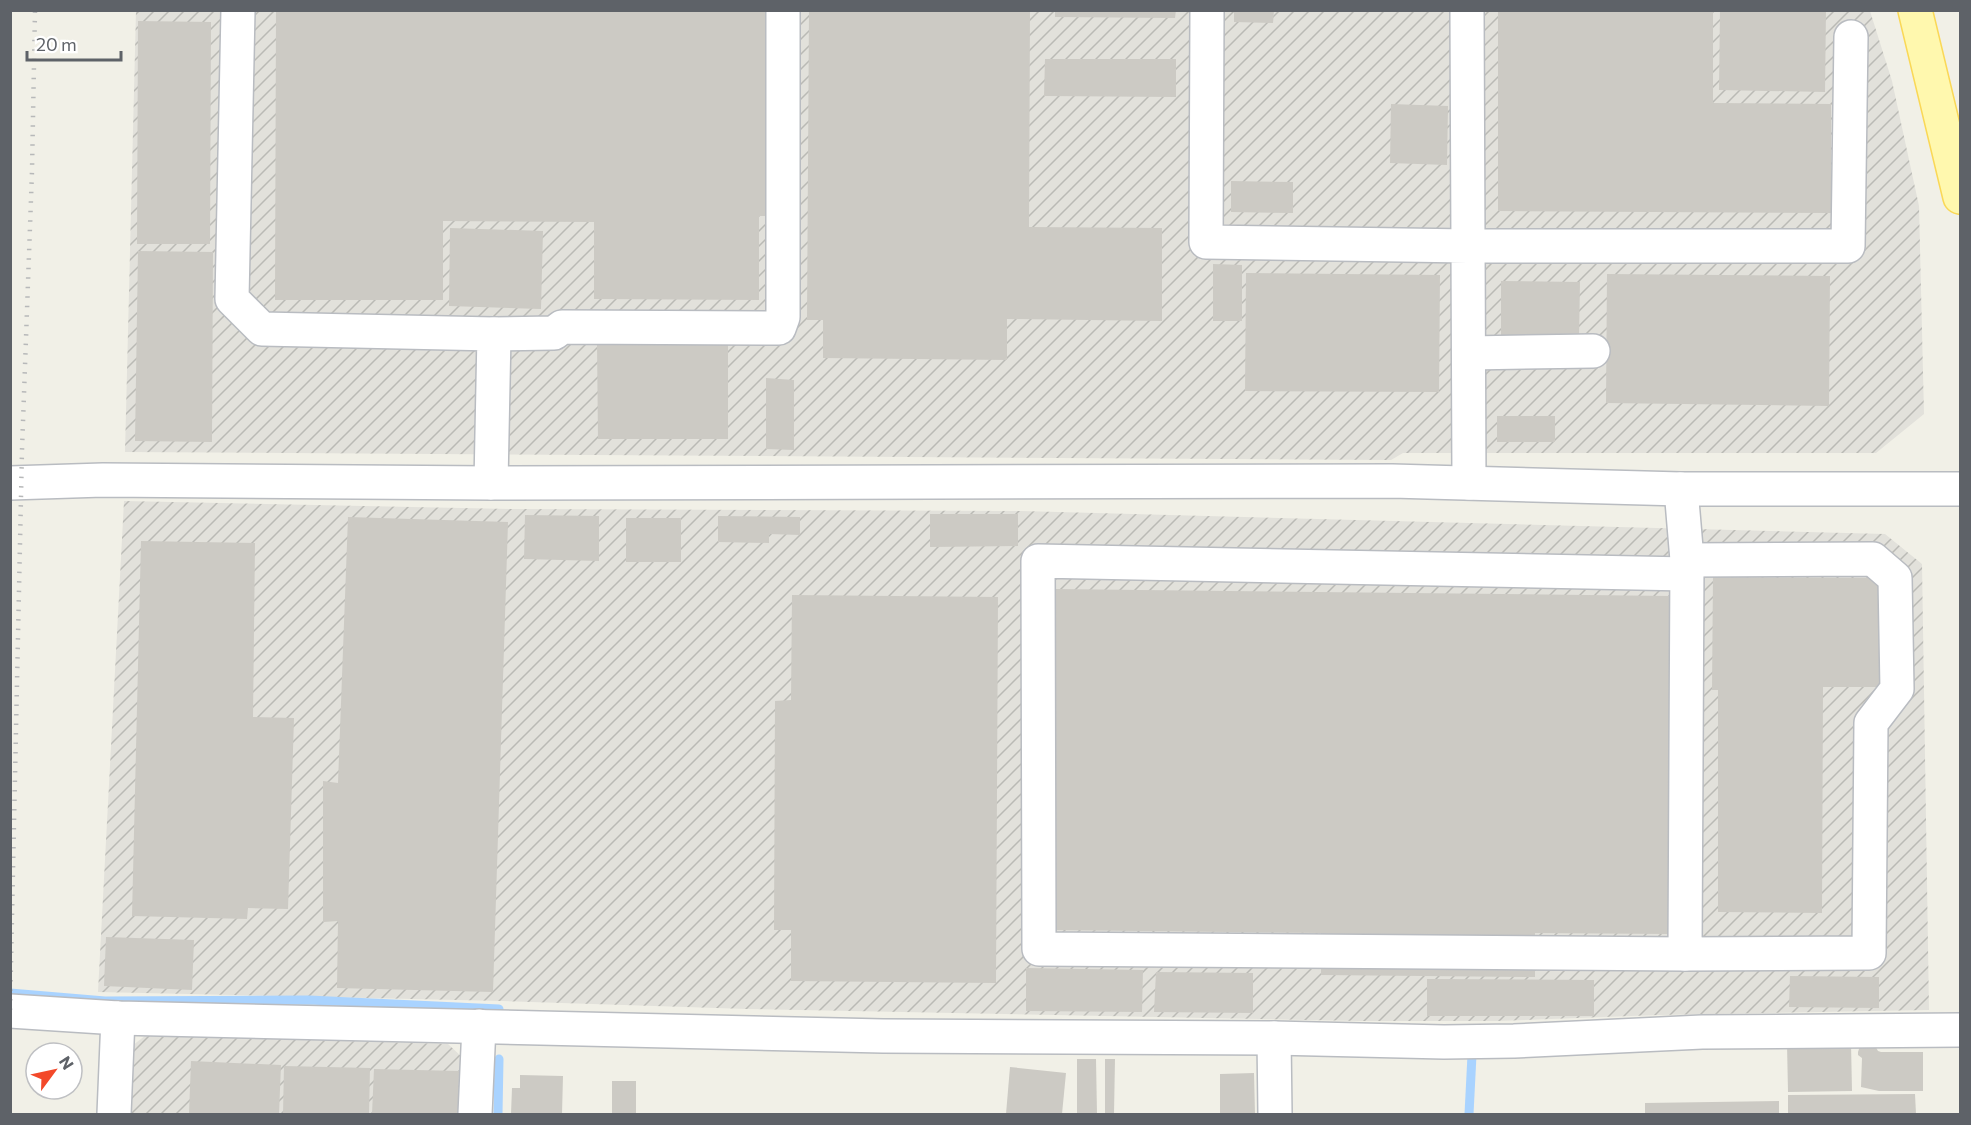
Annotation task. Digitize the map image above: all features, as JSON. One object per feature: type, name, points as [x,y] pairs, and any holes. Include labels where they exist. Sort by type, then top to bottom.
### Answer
[{"type":"main road","points":[[1915,10],[1960,197]]},
{"type":"street","points":[[238,10],[232,299],[262,329],[494,334],[554,333],[562,327],[779,328],[783,317],[783,10]]},
{"type":"street","points":[[1207,10],[1206,242],[1468,246],[1848,246],[1851,37]]},
{"type":"street","points":[[1467,10],[1469,483]]},
{"type":"street","points":[[491,483],[494,334]]},
{"type":"street","points":[[1469,353],[1593,351]]},
{"type":"street","points":[[10,483],[103,480],[491,483],[1392,481],[1681,489],[1960,489]]},
{"type":"street","points":[[1681,489],[1687,567],[1685,954]]},
{"type":"street","points":[[1873,559],[1895,578],[1897,689],[1871,723],[1869,953],[1685,954],[1039,949],[1038,561],[1687,567],[1873,559]]},
{"type":"street","points":[[10,1011],[117,1018],[883,1036],[1274,1038],[1444,1042],[1702,1032],[1960,1030]]},
{"type":"street","points":[[114,1114],[117,1018]]},
{"type":"street","points":[[475,1114],[478,1026]]},
{"type":"street","points":[[1274,1038],[1275,1114]]},
{"type":"shaded area","points":[[136,11],[1870,11],[1892,81],[1919,206],[1924,414],[1876,453],[1403,453],[1391,460],[125,452]]},
{"type":"shaded area","points":[[124,501],[511,509],[1021,511],[1885,534],[1922,564],[1929,1010],[1658,1015],[1496,1021],[1359,1021],[747,1009],[98,992]]},
{"type":"shaded area","points":[[146,1035],[448,1044],[463,1058],[461,1114],[130,1114],[132,1046]]},
{"type":"building","points":[[276,10],[801,10],[800,216],[759,216],[759,300],[594,299],[594,222],[443,221],[443,300],[275,300]]},
{"type":"building","points":[[809,10],[1030,10],[1029,227],[1162,228],[1162,321],[1007,319],[1007,360],[823,358],[823,320],[807,320]]},
{"type":"building","points":[[1055,10],[1176,10],[1175,18],[1055,17]]},
{"type":"building","points":[[1234,10],[1274,10],[1273,23],[1234,22]]},
{"type":"building","points":[[1498,10],[1713,10],[1713,103],[1831,104],[1831,213],[1498,211]]},
{"type":"building","points":[[1720,10],[1826,10],[1825,92],[1719,90]]},
{"type":"building","points":[[138,21],[211,22],[210,244],[137,244]]},
{"type":"building","points":[[1045,59],[1176,59],[1176,97],[1044,96]]},
{"type":"building","points":[[1391,104],[1448,106],[1447,165],[1390,163]]},
{"type":"building","points":[[1231,181],[1293,182],[1293,213],[1231,212]]},
{"type":"building","points":[[450,228],[543,231],[541,309],[449,306]]},
{"type":"building","points":[[138,251],[213,252],[212,442],[135,441]]},
{"type":"building","points":[[1213,264],[1242,265],[1242,321],[1213,321]]},
{"type":"building","points":[[1246,273],[1440,275],[1439,392],[1245,391]]},
{"type":"building","points":[[1607,274],[1830,276],[1829,406],[1606,403]]},
{"type":"building","points":[[1501,281],[1580,282],[1579,337],[1501,335]]},
{"type":"building","points":[[597,344],[728,344],[728,439],[598,439]]},
{"type":"building","points":[[766,378],[794,380],[794,450],[766,449]]},
{"type":"building","points":[[1497,416],[1555,416],[1555,442],[1497,442]]},
{"type":"building","points":[[930,514],[1018,514],[1018,546],[930,547]]},
{"type":"building","points":[[525,515],[599,516],[599,561],[524,559]]},
{"type":"building","points":[[718,516],[800,517],[800,535],[769,534],[769,543],[718,542]]},
{"type":"building","points":[[348,517],[508,522],[493,992],[337,988],[338,921],[323,922],[323,781],[338,783]]},
{"type":"building","points":[[626,518],[681,518],[681,562],[626,562]]},
{"type":"building","points":[[141,541],[255,543],[253,717],[294,718],[288,909],[248,908],[247,919],[132,916]]},
{"type":"building","points":[[1713,577],[1880,578],[1879,687],[1823,687],[1822,913],[1718,912],[1718,690],[1712,690]]},
{"type":"building","points":[[1055,589],[1670,596],[1668,934],[1535,933],[1535,977],[1321,975],[1321,933],[1051,930],[1024,644],[1055,644]]},
{"type":"building","points":[[792,595],[998,597],[996,983],[791,981],[791,930],[774,930],[775,701],[791,700]]},
{"type":"building","points":[[106,937],[194,940],[192,990],[104,986]]},
{"type":"building","points":[[1026,968],[1143,970],[1142,1012],[1026,1011]]},
{"type":"building","points":[[1156,972],[1253,973],[1253,1013],[1154,1012]]},
{"type":"building","points":[[1790,976],[1879,977],[1879,1008],[1789,1007]]},
{"type":"building","points":[[1427,979],[1594,980],[1594,1016],[1427,1016]]},
{"type":"building","points":[[1851,1043],[1852,1091],[1788,1092],[1787,1044]]},
{"type":"building","points":[[1874,1044],[1881,1052],[1923,1052],[1923,1091],[1879,1091],[1861,1087],[1862,1058],[1858,1052],[1860,1046]]},
{"type":"building","points":[[1077,1059],[1096,1059],[1097,1114],[1077,1114]]},
{"type":"building","points":[[1105,1059],[1115,1059],[1114,1114],[1105,1114]]},
{"type":"building","points":[[191,1061],[281,1065],[279,1114],[189,1114]]},
{"type":"building","points":[[284,1066],[370,1068],[369,1114],[283,1114]]},
{"type":"building","points":[[1010,1067],[1066,1073],[1062,1114],[1006,1114]]},
{"type":"building","points":[[374,1069],[459,1071],[458,1114],[372,1114]]},
{"type":"building","points":[[1254,1073],[1255,1114],[1220,1114],[1220,1074]]},
{"type":"building","points":[[520,1075],[563,1076],[562,1114],[511,1114],[512,1088],[520,1088]]},
{"type":"building","points":[[612,1081],[636,1081],[636,1114],[612,1114]]},
{"type":"building","points":[[1915,1094],[1916,1114],[1788,1114],[1788,1095]]},
{"type":"building","points":[[1779,1101],[1779,1114],[1645,1114],[1645,1103]]},
{"type":"waterway","points":[[10,993],[105,1001],[309,1000],[499,1009]]},
{"type":"waterway","points":[[1469,1114],[1472,1055]]},
{"type":"waterway","points":[[498,1114],[499,1059]]},
{"type":"railway","points":[[10,1010],[22,450],[35,10]]}]
